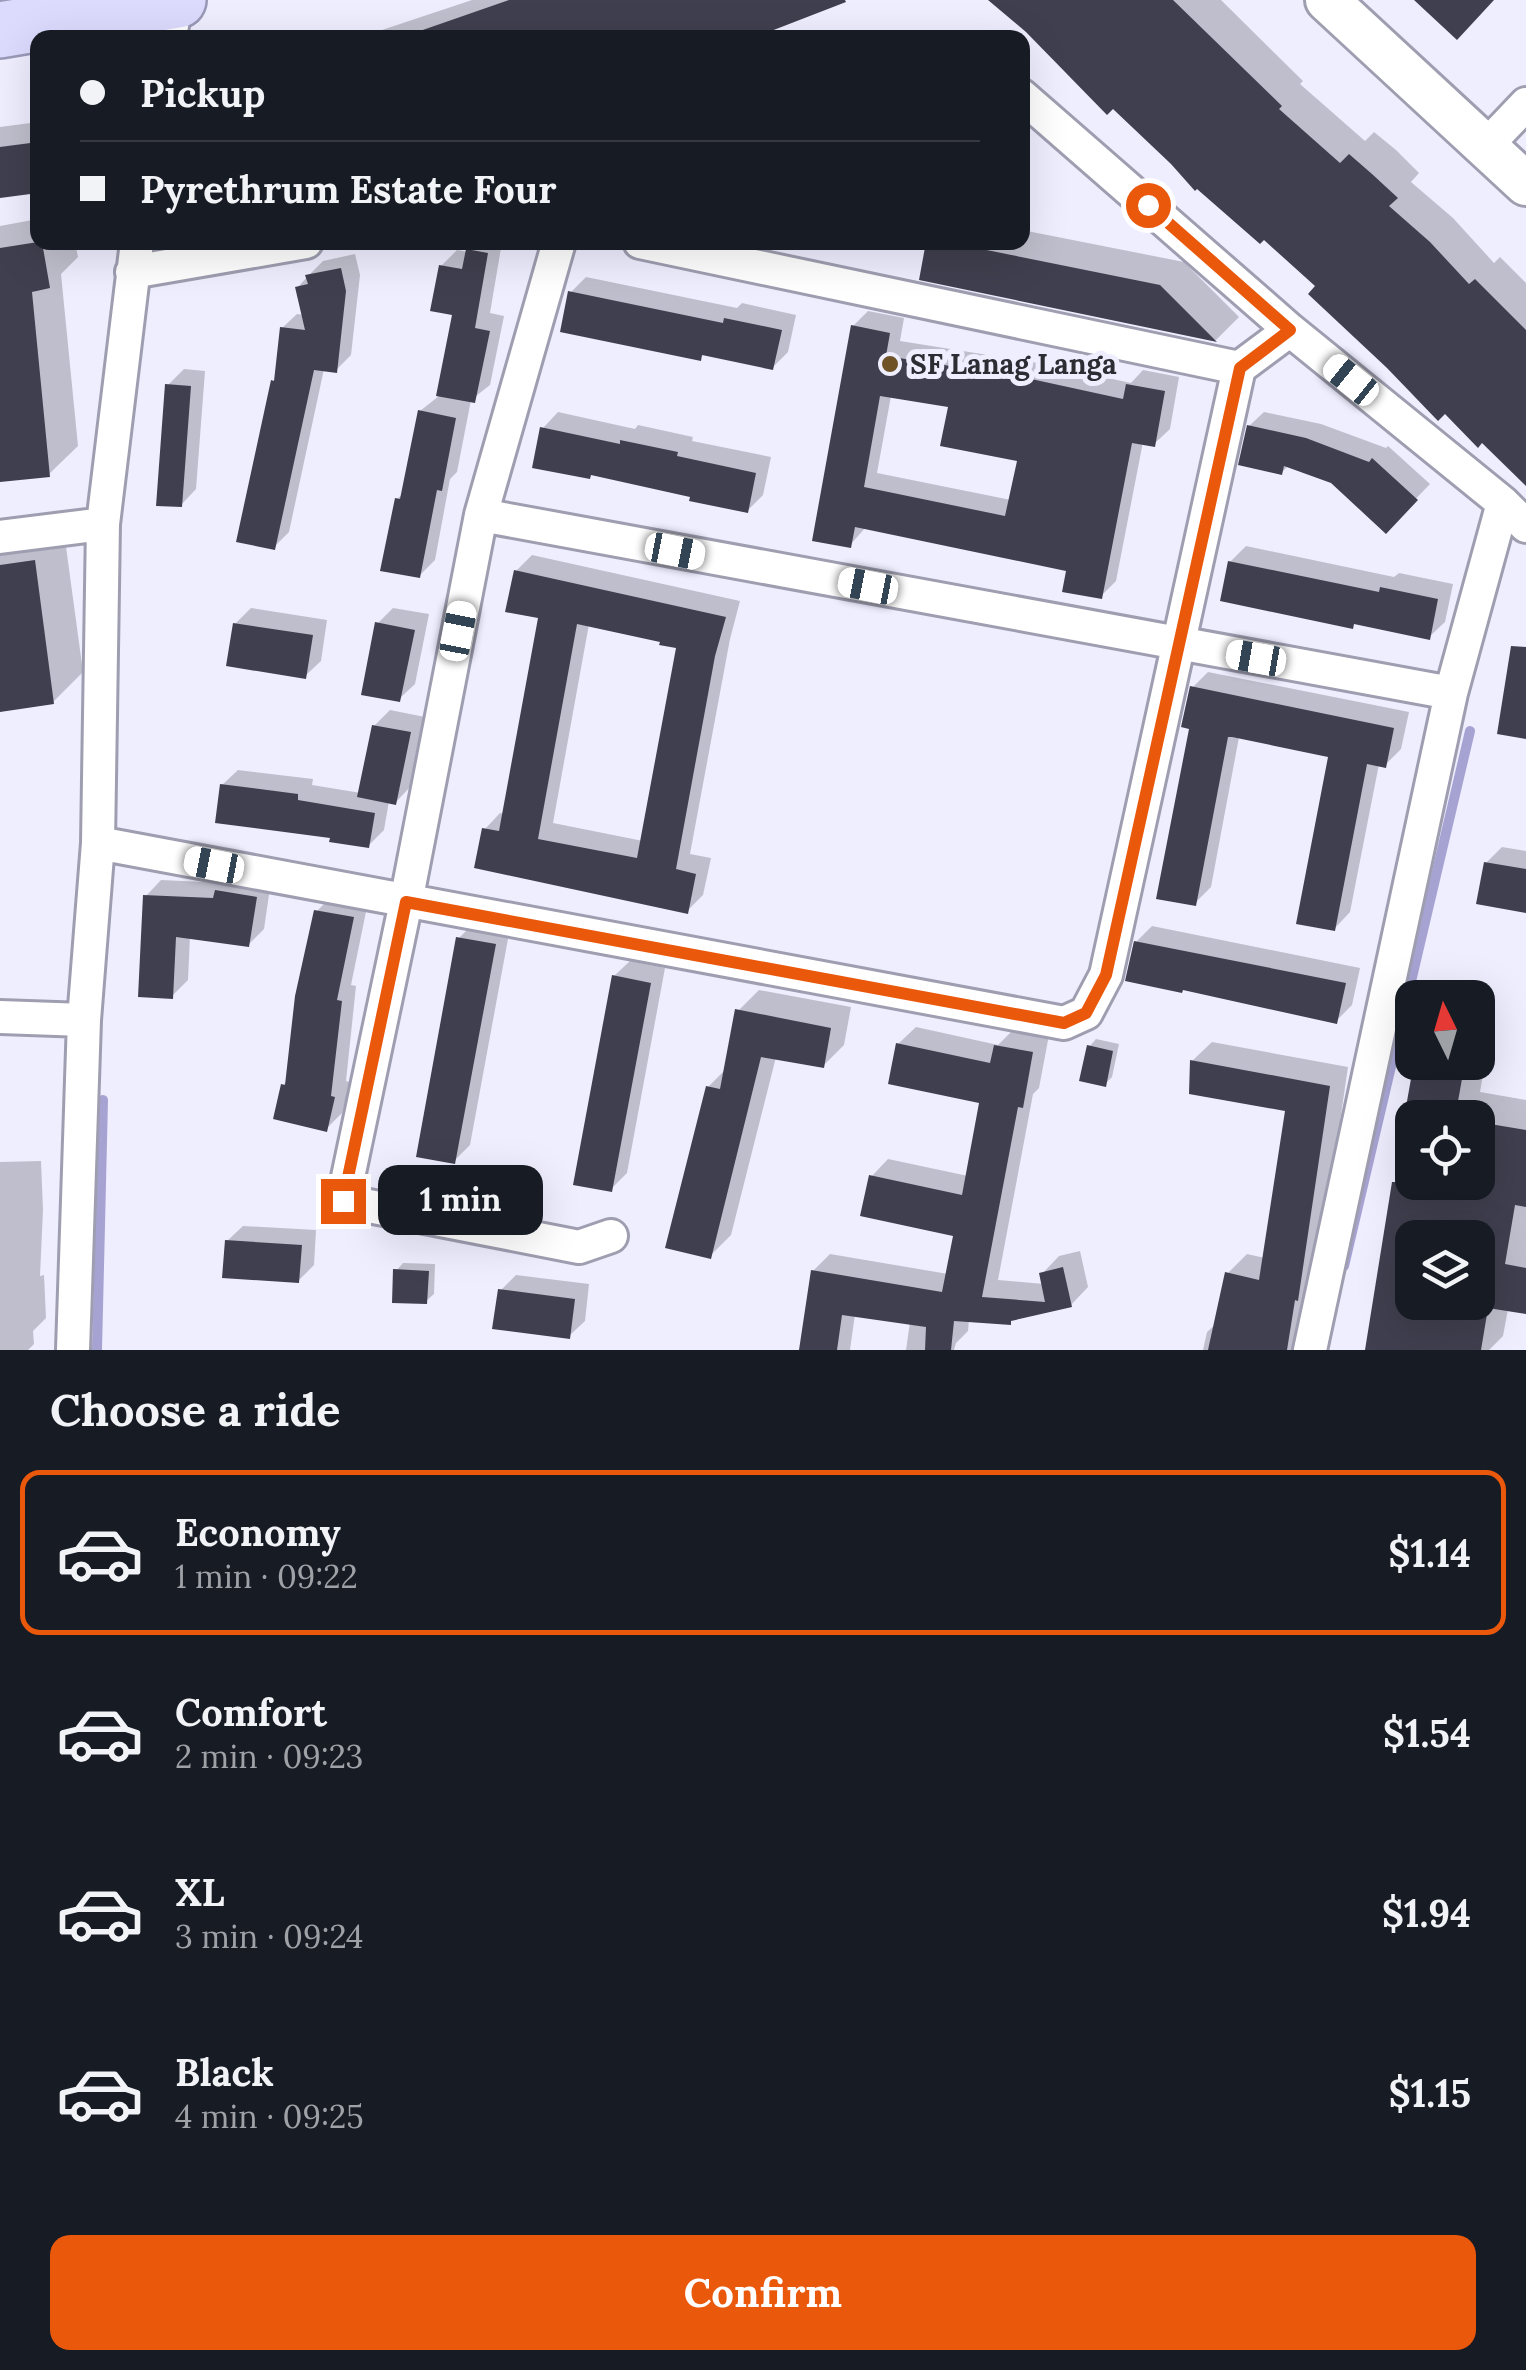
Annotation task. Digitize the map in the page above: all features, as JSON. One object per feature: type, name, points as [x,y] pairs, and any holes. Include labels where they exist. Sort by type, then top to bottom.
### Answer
[{"type":"highway","points":[[0,30],[177,0]]},
{"type":"street","points":[[171,30],[177,0]]},
{"type":"street","points":[[1326,0],[1526,184]]},
{"type":"street","points":[[1030,103],[1290,330],[1514,515],[1451,693],[1310,1350]]},
{"type":"street","points":[[1486,146],[1526,104]]},
{"type":"street","points":[[73,1350],[84,1020],[98,843],[103,524],[135,257],[215,250]]},
{"type":"street","points":[[556,250],[481,515],[343,1201],[578,1247],[611,1236]]},
{"type":"street","points":[[678,250],[1240,368]]},
{"type":"street","points":[[98,843],[1064,1023],[1086,1013],[1106,975],[1240,368],[1290,330]]},
{"type":"street","points":[[481,515],[1451,693]]},
{"type":"street","points":[[0,537],[103,524]]},
{"type":"street","points":[[0,1017],[84,1020]]},
{"type":"building","points":[[509,0],[846,2],[774,30],[423,30]]},
{"type":"building","points":[[988,0],[1173,0],[1282,106],[1279,109],[1340,163],[1349,154],[1372,174],[1398,198],[1389,206],[1469,284],[1475,279],[1526,330],[1526,486],[1482,443],[1478,448],[1445,414],[1438,421],[1308,294],[1315,286],[1264,240],[1260,244],[1195,191],[1113,109],[1107,115],[1030,36],[1030,30],[1024,30]]},
{"type":"building","points":[[1414,0],[1494,0],[1457,40]]},
{"type":"building","points":[[30,143],[30,194],[0,198],[0,147]]},
{"type":"building","points":[[30,244],[30,250],[43,250],[50,288],[32,292],[50,477],[0,482],[0,248]]},
{"type":"building","points":[[466,250],[488,253],[475,328],[490,331],[475,403],[436,396],[452,315],[430,311],[439,265],[462,269]]},
{"type":"building","points":[[925,250],[987,250],[1160,285],[1217,342],[919,280]]},
{"type":"building","points":[[341,268],[346,291],[337,373],[314,370],[275,550],[236,542],[271,380],[274,381],[280,327],[305,330],[295,287],[308,284],[305,275]]},
{"type":"building","points":[[568,291],[723,323],[724,318],[782,330],[773,370],[702,355],[701,361],[560,332]]},
{"type":"building","points":[[851,325],[890,333],[886,356],[1022,377],[1123,399],[1126,384],[1165,391],[1155,447],[1132,443],[1102,599],[1062,592],[1066,571],[855,527],[851,548],[812,541]],"holes":[[[880,396],[948,407],[940,446],[1017,461],[1005,516],[864,487]]]},
{"type":"building","points":[[165,384],[191,386],[182,507],[156,506]]},
{"type":"building","points":[[418,410],[456,418],[420,578],[380,571]]},
{"type":"building","points":[[1247,425],[1306,438],[1369,462],[1372,458],[1418,500],[1386,534],[1331,483],[1284,466],[1282,475],[1238,465]]},
{"type":"building","points":[[540,427],[678,452],[677,456],[756,473],[748,513],[591,475],[590,479],[532,468]]},
{"type":"building","points":[[35,560],[54,704],[0,712],[0,565]]},
{"type":"building","points":[[1228,561],[1379,592],[1380,587],[1438,599],[1430,640],[1354,624],[1353,629],[1220,601]]},
{"type":"building","points":[[514,570],[726,617],[715,656],[676,869],[696,874],[688,914],[474,868],[482,828],[499,831],[538,618],[505,612]],"holes":[[[577,624],[660,642],[659,645],[676,648],[637,858],[538,839]]]},
{"type":"building","points":[[375,622],[415,630],[400,702],[361,695]]},
{"type":"building","points":[[233,623],[313,635],[306,679],[226,666]]},
{"type":"building","points":[[1511,646],[1526,647],[1526,739],[1497,734]]},
{"type":"building","points":[[1190,686],[1394,728],[1386,768],[1367,764],[1335,931],[1296,924],[1328,757],[1232,737],[1228,737],[1196,906],[1156,899],[1189,729],[1181,727]]},
{"type":"building","points":[[372,725],[411,732],[396,805],[357,797]]},
{"type":"building","points":[[220,784],[298,794],[298,800],[375,813],[369,848],[329,842],[330,838],[215,823]]},
{"type":"building","points":[[1484,862],[1526,869],[1526,913],[1476,904]]},
{"type":"building","points":[[215,890],[257,897],[249,947],[176,937],[173,999],[138,997],[143,895],[213,898]]},
{"type":"building","points":[[314,910],[354,917],[337,1000],[342,1001],[331,1096],[335,1097],[327,1132],[273,1119],[281,1084],[285,1085],[295,996]]},
{"type":"building","points":[[456,937],[496,944],[455,1164],[416,1157]]},
{"type":"building","points":[[1134,941],[1346,983],[1337,1024],[1125,981]]},
{"type":"building","points":[[612,975],[651,983],[612,1192],[573,1185]]},
{"type":"building","points":[[735,1009],[831,1028],[824,1068],[761,1057],[711,1259],[665,1248],[706,1086],[720,1089]]},
{"type":"building","points":[[896,1043],[990,1063],[994,1045],[1033,1052],[1023,1108],[1018,1107],[982,1297],[1045,1302],[1039,1273],[1063,1267],[1072,1307],[1011,1321],[1011,1325],[954,1321],[951,1350],[925,1350],[926,1327],[842,1315],[837,1350],[799,1350],[811,1270],[942,1292],[953,1236],[860,1216],[869,1175],[962,1195],[979,1103],[888,1084]]},
{"type":"building","points":[[1087,1045],[1113,1051],[1106,1087],[1079,1081]]},
{"type":"building","points":[[1190,1060],[1330,1086],[1287,1350],[1208,1350],[1225,1272],[1259,1280],[1285,1111],[1189,1094]]},
{"type":"building","points":[[1411,1080],[1462,1080],[1458,1100],[1407,1100]]},
{"type":"building","points":[[1495,1125],[1526,1130],[1526,1207],[1515,1205],[1505,1264],[1526,1268],[1526,1314],[1495,1309],[1495,1220],[1395,1220],[1395,1320],[1486,1320],[1481,1350],[1365,1350],[1392,1182],[1395,1200],[1495,1200]]},
{"type":"building","points":[[225,1240],[302,1245],[299,1283],[222,1278]]},
{"type":"building","points":[[393,1269],[429,1271],[427,1304],[392,1303]]},
{"type":"building","points":[[498,1289],[575,1299],[570,1339],[492,1329]]},
{"type":"waterway","points":[[1344,1266],[1470,731]]},
{"type":"waterway","points":[[97,1350],[103,1100]]},
{"type":"place","name":"SF Lanag Langa","points":[[890,364]]},
{"type":"route","points":[[343,1201],[406,902],[1064,1023],[1086,1013],[1106,975],[1240,368],[1290,330],[1148,205]]}]
